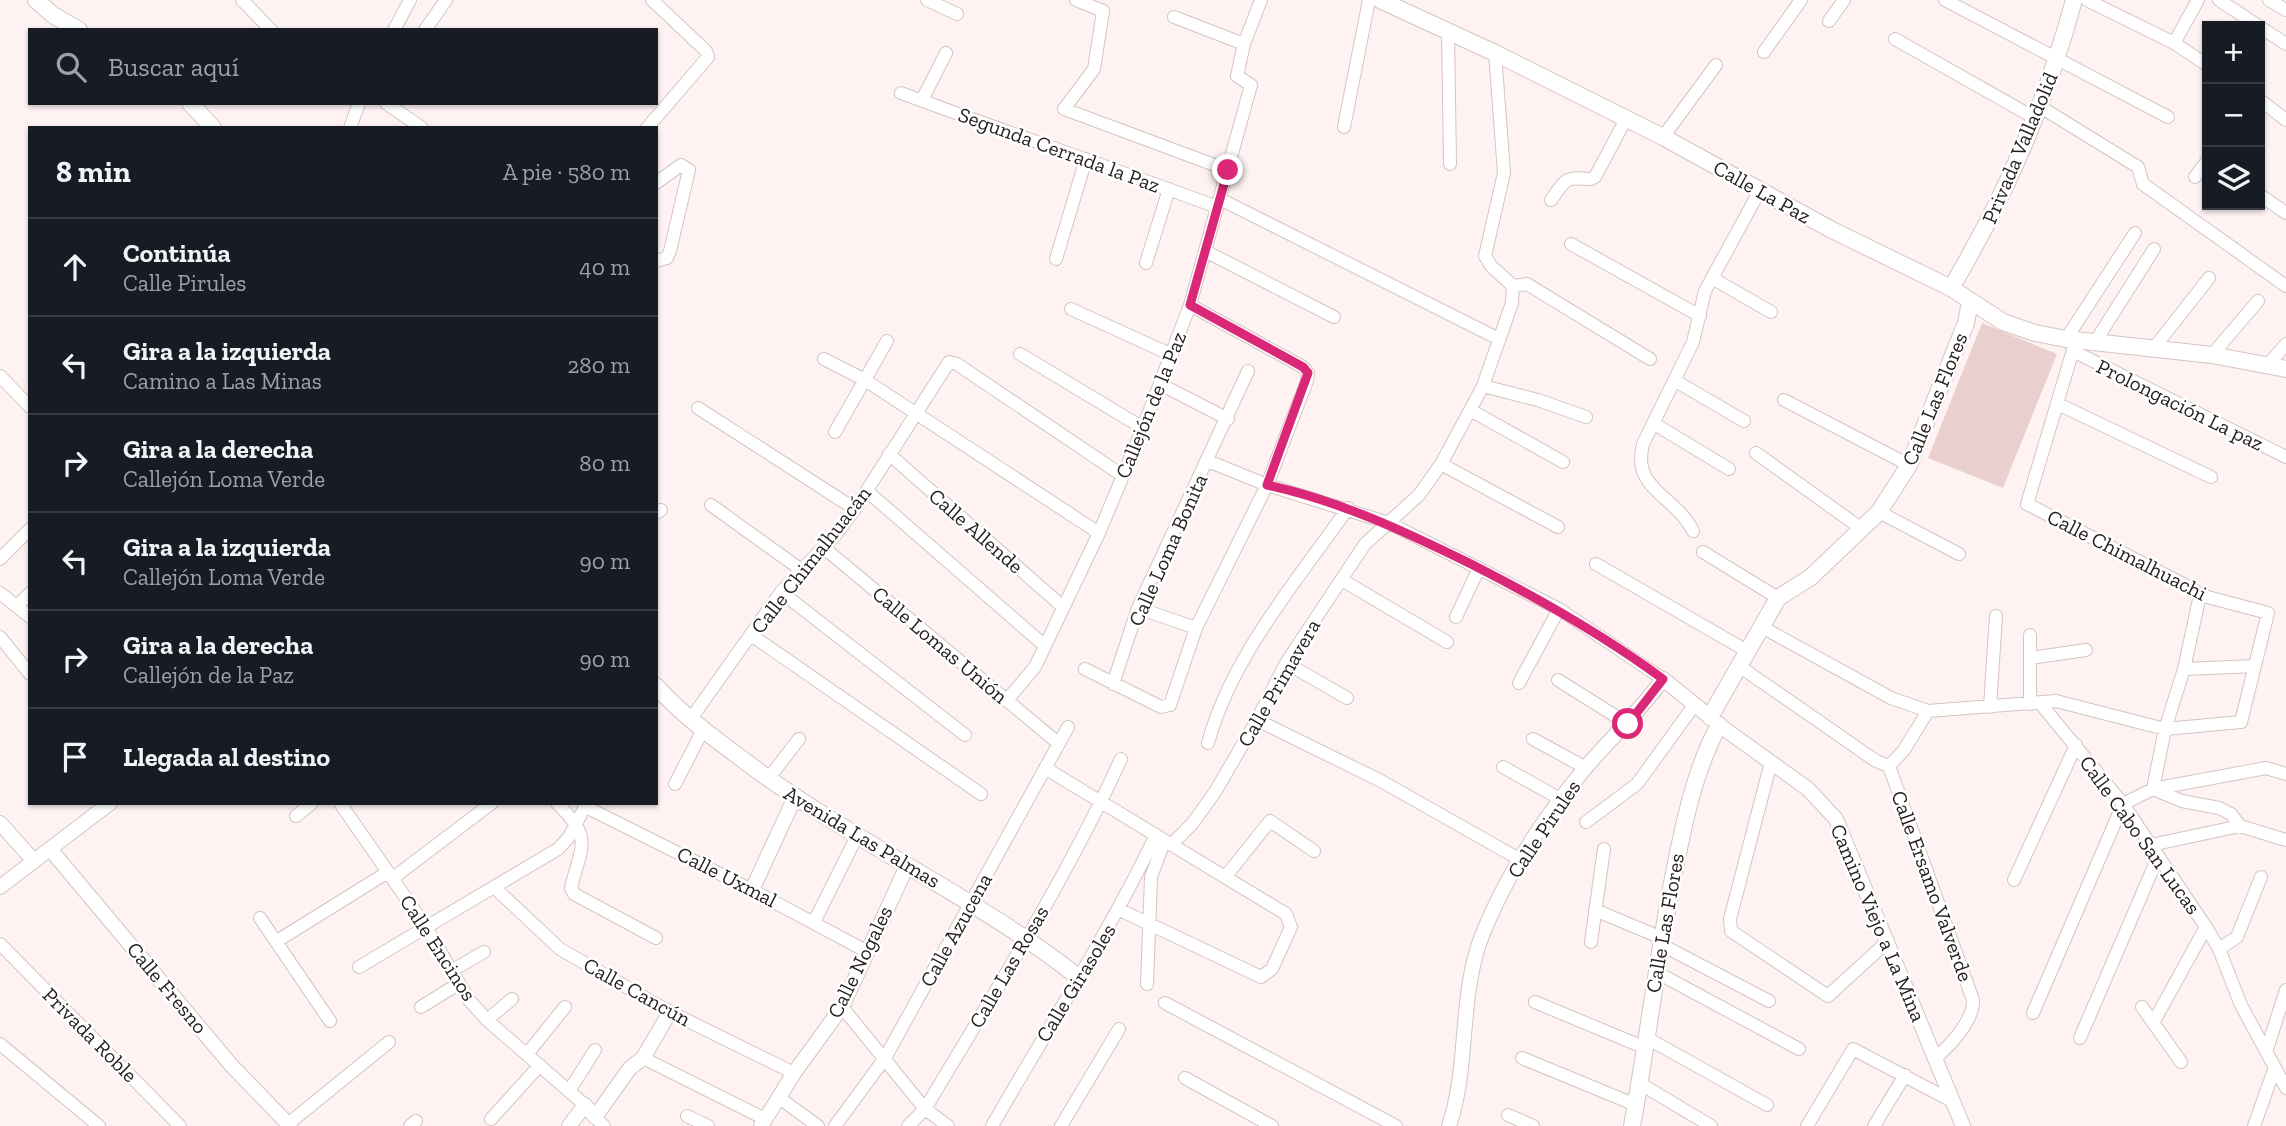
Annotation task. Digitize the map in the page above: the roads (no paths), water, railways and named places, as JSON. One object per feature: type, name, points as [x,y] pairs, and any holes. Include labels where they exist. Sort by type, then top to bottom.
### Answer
[{"type":"main road","points":[[36,0],[53,15],[76,28]]},
{"type":"main road","name":"Calle La Paz","points":[[1380,0],[1495,53],[1663,137],[1759,192],[1951,288],[2003,322],[2072,344],[2095,342],[2154,348],[2212,355],[2286,369]]},
{"type":"main road","name":"Privada Valladolid","points":[[1951,288],[1987,228],[2058,59],[2074,0]]},
{"type":"main road","points":[[192,105],[211,126]]},
{"type":"main road","name":"Calle Las Flores","points":[[1632,1126],[1661,941],[1682,833],[1715,721],[1743,658],[1778,598],[1811,577],[1879,512],[1909,465],[1966,323],[1970,302]]},
{"type":"main road","name":"Avenida Las Palmas","points":[[658,688],[690,720],[768,779],[856,836],[1027,937],[1077,976]]},
{"type":"street","points":[[242,0],[269,28]]},
{"type":"street","points":[[395,28],[410,0]]},
{"type":"street","points":[[426,28],[446,0]]},
{"type":"street","points":[[649,126],[708,57],[652,0]]},
{"type":"street","points":[[927,0],[957,15]]},
{"type":"street","points":[[1076,0],[1103,11],[1094,69],[1064,109],[1228,170]]},
{"type":"street","name":"Callejón de la Paz","points":[[1007,700],[1035,667],[1099,533],[1172,355],[1190,305],[1251,85],[1237,76],[1244,44],[1261,0]]},
{"type":"street","points":[[1344,127],[1369,0]]},
{"type":"street","points":[[1764,52],[1801,0]]},
{"type":"street","points":[[1829,21],[1844,0]]},
{"type":"street","points":[[1945,0],[2168,117]]},
{"type":"street","points":[[2087,0],[2174,43],[2202,62]]},
{"type":"street","points":[[2174,43],[2198,0]]},
{"type":"street","points":[[2219,0],[2286,44]]},
{"type":"street","points":[[2269,0],[2286,10]]},
{"type":"street","points":[[1174,17],[1244,44]]},
{"type":"street","points":[[1448,31],[1450,164]]},
{"type":"street","points":[[1895,39],[2138,167],[2143,184],[2286,285]]},
{"type":"street","points":[[922,100],[946,53]]},
{"type":"street","points":[[1495,53],[1504,173],[1485,257],[1513,286],[1527,284],[1650,359]]},
{"type":"street","points":[[1663,137],[1716,65]]},
{"type":"street","name":"Segunda Cerrada la Paz","points":[[901,93],[1034,144],[1219,203],[1499,339]]},
{"type":"street","points":[[2265,104],[2286,120]]},
{"type":"street","points":[[351,126],[358,105]]},
{"type":"street","points":[[389,105],[419,126]]},
{"type":"street","points":[[1551,200],[1566,179],[1575,176],[1591,179],[1595,177],[1626,119]]},
{"type":"street","points":[[1056,259],[1086,159]]},
{"type":"street","points":[[658,181],[681,164],[689,170],[670,251],[667,258],[658,260]]},
{"type":"street","points":[[2195,177],[2202,168]]},
{"type":"street","points":[[1146,263],[1169,189]]},
{"type":"street","points":[[1693,531],[1686,517],[1665,500],[1640,471],[1643,444],[1693,342],[1705,291],[1759,192]]},
{"type":"street","points":[[2265,199],[2286,214]]},
{"type":"street","points":[[2135,233],[2072,344],[2058,404],[2211,477]]},
{"type":"street","points":[[1572,244],[1700,316]]},
{"type":"street","points":[[2095,342],[2154,249]]},
{"type":"street","points":[[1205,251],[1334,317]]},
{"type":"street","points":[[1712,278],[1771,312]]},
{"type":"street","points":[[2154,348],[2209,278]]},
{"type":"street","name":"Calle Primavera","points":[[1163,841],[1192,824],[1215,792],[1286,663],[1365,544],[1383,521],[1419,495],[1441,464],[1472,411],[1483,386],[1512,303],[1513,286]]},
{"type":"street","points":[[2212,355],[2258,301]]},
{"type":"street","points":[[1085,669],[1112,684],[1167,707],[1196,628],[1267,485],[1308,373],[1303,367],[1190,305]]},
{"type":"street","points":[[1071,309],[1172,355]]},
{"type":"street","points":[[835,432],[887,341]]},
{"type":"street","name":"Prolongación La paz","points":[[2072,344],[2286,457]]},
{"type":"street","points":[[2268,365],[2286,344]]},
{"type":"street","points":[[1020,354],[1143,428]]},
{"type":"street","points":[[824,359],[865,380],[1099,533]]},
{"type":"street","name":"Calle Chimalhuacán","points":[[690,720],[781,592],[855,509],[914,412],[949,362],[957,364],[1123,476]]},
{"type":"street","name":"Calle Loma Bonita","points":[[1112,684],[1138,608],[1248,371]]},
{"type":"street","points":[[0,376],[28,405]]},
{"type":"street","points":[[1674,380],[1744,422]]},
{"type":"street","points":[[1160,384],[1228,419]]},
{"type":"street","points":[[1483,386],[1538,400],[1586,417]]},
{"type":"street","points":[[1784,400],[1909,465]]},
{"type":"street","name":"Calle Chimalhuachi","points":[[2058,404],[2026,504],[2200,595],[2268,612],[2255,666]]},
{"type":"street","points":[[698,408],[855,509]]},
{"type":"street","points":[[1472,411],[1563,462]]},
{"type":"street","points":[[1653,423],[1728,470]]},
{"type":"street","points":[[1756,453],[1862,529]]},
{"type":"street","name":"Calle Allende","points":[[890,454],[1063,607]]},
{"type":"street","points":[[1208,461],[1267,485],[1383,521],[1559,609],[1663,679]]},
{"type":"street","points":[[1441,464],[1559,527]]},
{"type":"street","points":[[867,491],[1045,646]]},
{"type":"street","points":[[711,505],[800,569]]},
{"type":"street","points":[[1208,743],[1219,705],[1240,664],[1348,508]]},
{"type":"street","points":[[1879,512],[1959,554]]},
{"type":"street","points":[[0,559],[28,531]]},
{"type":"street","name":"Calle Lomas Unión","points":[[823,547],[1058,743]]},
{"type":"street","points":[[1703,552],[1778,598]]},
{"type":"street","points":[[1596,564],[1743,658],[1876,761],[1889,766],[1904,750],[1928,711]]},
{"type":"street","points":[[1456,617],[1479,568]]},
{"type":"street","points":[[1342,580],[1447,642]]},
{"type":"street","points":[[781,592],[965,735]]},
{"type":"street","points":[[0,593],[28,615]]},
{"type":"street","points":[[18,606],[28,595]]},
{"type":"street","points":[[2153,789],[2165,729],[2185,669],[2200,595]]},
{"type":"street","points":[[1138,608],[1196,628]]},
{"type":"street","points":[[1519,683],[1559,609]]},
{"type":"street","points":[[1990,707],[1996,616]]},
{"type":"street","points":[[1760,626],[1891,698],[1928,711],[2056,701],[2165,729],[2241,722],[2255,666],[2185,669]]},
{"type":"street","points":[[751,635],[981,794]]},
{"type":"street","points":[[2030,635],[2035,703]]},
{"type":"street","points":[[0,637],[28,672]]},
{"type":"street","points":[[2030,658],[2086,650]]},
{"type":"street","points":[[1286,663],[1348,698]]},
{"type":"street","name":"Camino Viejo a La Mina","points":[[1663,679],[1808,789],[1836,819],[1964,1126]]},
{"type":"street","name":"Calle Pirules","points":[[1449,1126],[1468,984],[1482,934],[1519,859],[1586,768],[1628,724],[1663,679]]},
{"type":"street","points":[[1559,680],[1628,724]]},
{"type":"street","name":"Calle Cabo San Lucas","points":[[2035,703],[2076,746],[2123,804],[2206,927],[2219,949],[2241,1005],[2286,1088]]},
{"type":"street","points":[[1587,822],[1637,784],[1695,705]]},
{"type":"street","points":[[1257,720],[1381,780],[1519,859]]},
{"type":"street","name":"Calle Azucena","points":[[835,1126],[885,1058],[1068,727]]},
{"type":"street","points":[[675,784],[703,730]]},
{"type":"street","points":[[768,779],[799,739]]},
{"type":"street","points":[[1533,739],[1586,768]]},
{"type":"street","points":[[2014,880],[2076,746]]},
{"type":"street","name":"Calle Las Rosas","points":[[908,1126],[925,1110],[1027,937],[1101,803],[1121,760]]},
{"type":"street","points":[[1771,762],[1730,928],[1734,935],[1828,996],[1888,941]]},
{"type":"street","points":[[1503,766],[1562,800]]},
{"type":"street","name":"Calle Ersamo Valverde","points":[[1889,766],[1973,1006],[1946,1049],[1935,1058]]},
{"type":"street","points":[[1045,768],[1286,914],[1290,932],[1272,969],[1265,975],[1257,976],[1120,910]]},
{"type":"street","points":[[2033,1013],[2123,804],[2153,789],[2266,768],[2286,774]]},
{"type":"street","points":[[2153,789],[2182,801],[2219,808],[2231,814],[2240,826]]},
{"type":"street","points":[[752,890],[795,797]]},
{"type":"street","points":[[0,887],[107,805]]},
{"type":"street","points":[[296,816],[310,805]]},
{"type":"street","name":"Calle Encinos","points":[[343,805],[426,927],[458,984],[487,1020],[585,1105]]},
{"type":"street","points":[[277,941],[391,875],[489,805]]},
{"type":"street","points":[[559,805],[577,823],[583,840],[572,891],[656,938]]},
{"type":"street","points":[[359,967],[558,849],[586,805]]},
{"type":"street","name":"Calle Uxmal","points":[[586,805],[866,951]]},
{"type":"street","points":[[1226,876],[1270,821],[1314,851]]},
{"type":"street","points":[[0,823],[34,861]]},
{"type":"street","points":[[2151,845],[2240,826],[2286,840]]},
{"type":"street","points":[[814,922],[856,836]]},
{"type":"street","points":[[1147,984],[1151,877],[1163,841]]},
{"type":"street","name":"Calle Girasoles","points":[[992,1126],[1077,976],[1163,841]]},
{"type":"street","name":"Calle Fresno","points":[[50,849],[231,1065],[285,1124],[390,1042]]},
{"type":"street","points":[[1591,943],[1604,849]]},
{"type":"street","points":[[2080,1038],[2158,857]]},
{"type":"street","name":"Calle Nogales","points":[[763,1122],[794,1073],[842,1007],[907,866]]},
{"type":"street","points":[[2219,949],[2237,937],[2261,877]]},
{"type":"street","name":"Calle Cancún","points":[[495,888],[560,949],[670,1012],[794,1073]]},
{"type":"street","points":[[1595,910],[1661,941],[1769,1001]]},
{"type":"street","points":[[260,918],[330,1021]]},
{"type":"street","points":[[2153,1023],[2206,927]]},
{"type":"street","name":"Privada Roble","points":[[0,944],[180,1126]]},
{"type":"street","points":[[451,971],[484,952]]},
{"type":"street","points":[[1656,972],[1799,1049]]},
{"type":"street","points":[[421,1007],[458,984]]},
{"type":"street","points":[[2267,1049],[2286,990]]},
{"type":"street","points":[[487,1020],[512,999]]},
{"type":"street","points":[[1535,1002],[1644,1042],[1767,1105]]},
{"type":"street","points":[[1166,1003],[1396,1126]]},
{"type":"street","points":[[527,1054],[565,1007]]},
{"type":"street","points":[[842,1007],[925,1110],[948,1126]]},
{"type":"street","points":[[2142,1007],[2180,1062]]},
{"type":"street","points":[[569,1126],[585,1105],[599,1122],[631,1068],[643,1058],[670,1012]]},
{"type":"street","points":[[1060,1126],[1119,1028]]},
{"type":"street","points":[[0,1044],[99,1126]]},
{"type":"street","points":[[1807,1126],[1853,1049],[1952,1101]]},
{"type":"street","points":[[569,1091],[595,1050]]},
{"type":"street","points":[[643,1058],[763,1122]]},
{"type":"street","points":[[1522,1058],[1636,1105]]},
{"type":"street","points":[[491,1119],[540,1065]]},
{"type":"street","points":[[2254,1126],[2274,1070]]},
{"type":"street","points":[[1874,1126],[1905,1074]]},
{"type":"street","points":[[1185,1078],[1272,1126]]},
{"type":"street","points":[[1639,1083],[1711,1126]]},
{"type":"street","points":[[778,1097],[818,1126]]},
{"type":"street","points":[[1508,1115],[1533,1126]]},
{"type":"street","points":[[687,1116],[708,1126]]}]
